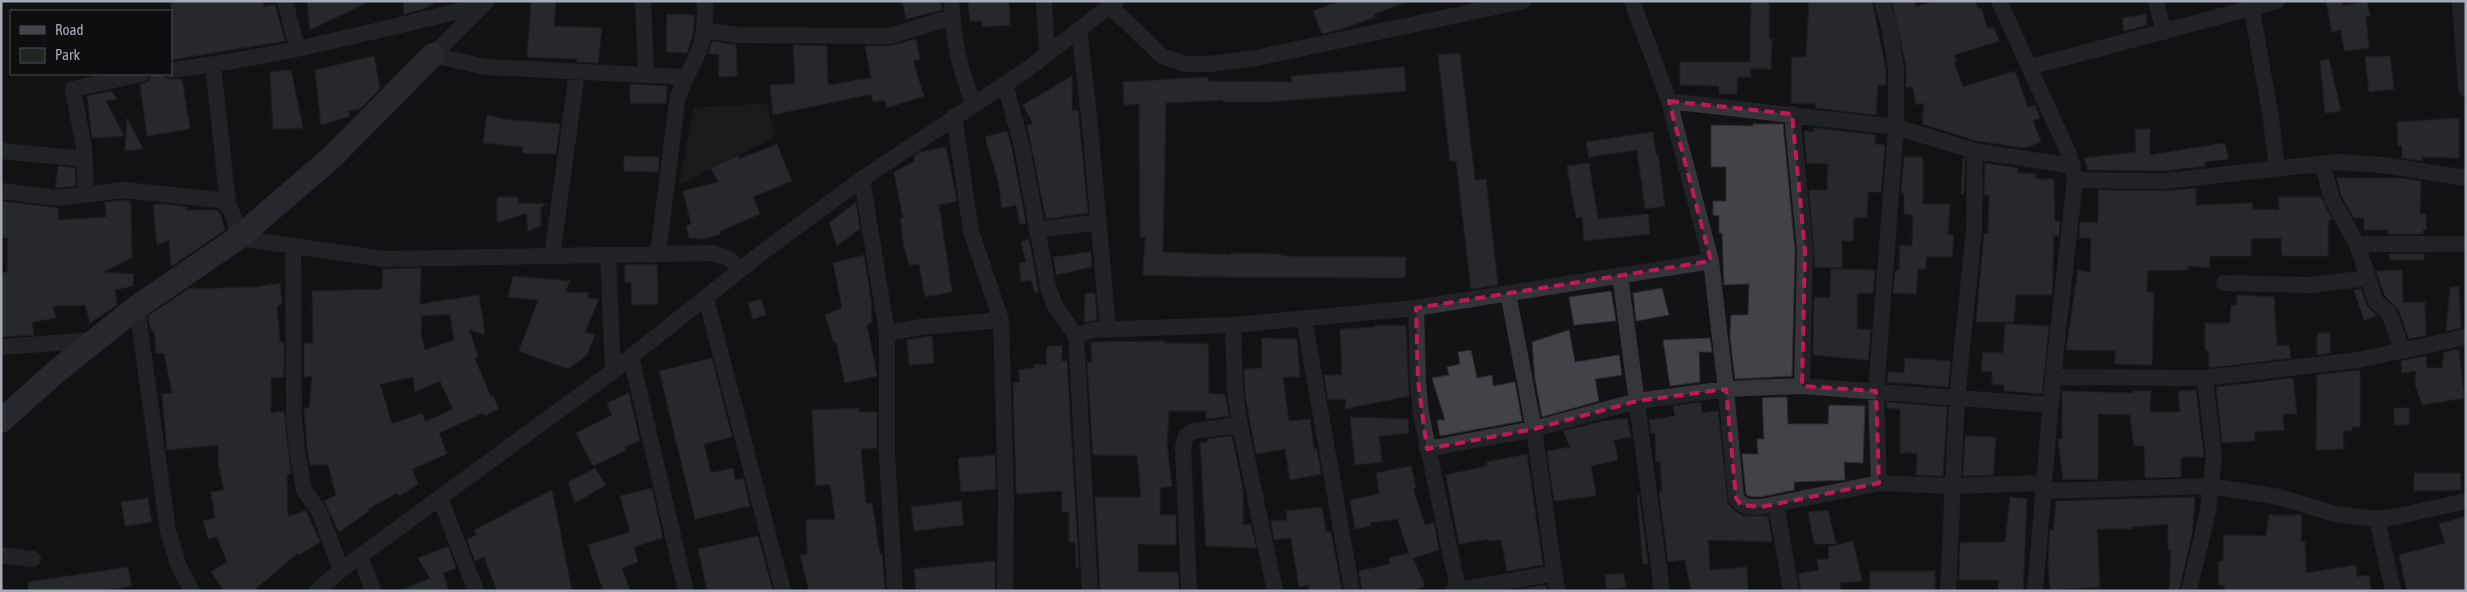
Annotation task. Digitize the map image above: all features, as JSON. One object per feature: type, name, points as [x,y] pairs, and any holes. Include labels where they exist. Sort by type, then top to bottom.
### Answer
[{"type":"street","points":[[285,1],[297,48]]},
{"type":"street","points":[[644,1],[646,75]]},
{"type":"street","points":[[658,254],[677,101],[685,77],[698,54],[704,30],[705,1]]},
{"type":"street","points":[[1044,1],[1047,54]]},
{"type":"street","points":[[317,591],[341,570],[613,371],[741,269],[862,179],[954,116],[1005,84],[1113,4],[1162,56],[1185,64],[1208,64],[1256,58],[1523,1]]},
{"type":"street","points":[[1632,1],[1669,101],[1711,261],[1736,498],[1741,505],[1748,507],[1776,504],[1878,483],[2044,487],[2211,486],[2279,497],[2335,514],[2377,518],[2399,516],[2466,501]]},
{"type":"street","points":[[1878,483],[1876,391],[1896,127],[1896,69],[1889,26],[1882,1]]},
{"type":"street","points":[[1999,1],[2030,67],[2074,173],[2053,377],[2035,591]]},
{"type":"street","points":[[2156,1],[2164,32]]},
{"type":"street","points":[[2030,67],[2252,10],[2277,1]]},
{"type":"street","points":[[2460,1],[2466,89]]},
{"type":"street","points":[[172,70],[213,66],[297,48],[484,3]]},
{"type":"street","points":[[1,421],[58,370],[137,307],[238,238],[331,158],[484,3]]},
{"type":"street","points":[[704,30],[738,35],[890,36],[952,9],[953,36],[963,79],[974,104]]},
{"type":"street","points":[[2252,10],[2271,119],[2277,168]]},
{"type":"street","points":[[1079,29],[1108,330]]},
{"type":"street","points":[[433,55],[486,67],[685,77]]},
{"type":"street","points":[[213,66],[228,204],[232,210],[238,238]]},
{"type":"street","points":[[552,256],[577,72]]},
{"type":"street","points":[[86,194],[85,159],[76,101],[72,89],[137,75]]},
{"type":"street","points":[[1005,84],[1022,146],[1048,287],[1055,306],[1076,336],[1090,591]]},
{"type":"street","points":[[1669,101],[1896,127],[1974,152],[2074,173],[2165,181],[2322,163],[2382,164],[2466,178]]},
{"type":"street","points":[[1792,114],[1805,251],[1802,386]]},
{"type":"street","points":[[954,116],[971,231],[1001,320],[1006,479],[1005,591]]},
{"type":"street","points":[[1,151],[85,159]]},
{"type":"street","points":[[1948,591],[1951,486],[1957,398],[1974,230],[1974,152]]},
{"type":"street","points":[[2322,163],[2332,199],[2357,244],[2376,302],[2389,313],[2402,350]]},
{"type":"street","points":[[862,179],[887,334],[887,455],[895,591]]},
{"type":"street","points":[[1,191],[56,198],[124,190],[147,191],[218,200],[228,204]]},
{"type":"street","points":[[1038,230],[1099,222]]},
{"type":"street","points":[[238,238],[384,259],[721,254],[741,269]]},
{"type":"street","points":[[2357,244],[2466,244]]},
{"type":"street","points":[[293,247],[294,418],[297,449],[304,490],[319,511],[341,570]]},
{"type":"street","points":[[608,255],[613,371]]},
{"type":"street","points":[[1076,336],[1081,332],[1234,325],[1416,308],[1711,261]]},
{"type":"street","points":[[1620,274],[1662,591]]},
{"type":"street","points":[[2224,283],[2311,285],[2368,278]]},
{"type":"street","points":[[1508,293],[1534,429],[1557,591]]},
{"type":"street","points":[[706,298],[783,591]]},
{"type":"street","points":[[137,307],[168,531],[179,567],[192,591]]},
{"type":"street","points":[[1416,308],[1418,381],[1427,449],[1455,590],[1555,573]]},
{"type":"street","points":[[1304,318],[1352,591]]},
{"type":"street","points":[[887,334],[921,326],[1001,320]]},
{"type":"street","points":[[1234,325],[1235,392],[1240,425],[1275,591]]},
{"type":"street","points":[[2053,377],[2205,378],[2358,360],[2466,337]]},
{"type":"street","points":[[1,346],[98,340]]},
{"type":"street","points":[[631,357],[686,591]]},
{"type":"street","points":[[2189,591],[2208,511],[2214,458],[2205,378]]},
{"type":"street","points":[[1427,449],[1534,429],[1637,401],[1726,389],[1802,386],[2051,405]]},
{"type":"street","points":[[1189,591],[1183,447],[1186,436],[1193,431],[1240,425]]},
{"type":"street","points":[[440,498],[476,591]]},
{"type":"street","points":[[1776,504],[1791,591]]},
{"type":"street","points":[[2377,518],[2393,591]]},
{"type":"street","points":[[1,555],[33,559]]},
{"type":"street","points":[[360,556],[373,591]]},
{"type":"highlighted area","points":[[1669,101],[1792,114],[1805,251],[1802,386],[1876,391],[1879,483],[1761,507],[1741,505],[1736,498],[1726,389],[1637,401],[1534,429],[1427,449],[1418,381],[1416,308],[1711,261]]},
{"type":"green space","points":[[766,103],[776,136],[679,185],[694,108]]},
{"type":"building","points":[[171,1],[263,1],[264,7],[275,4],[285,41],[172,60]]},
{"type":"building","points":[[307,1],[370,1],[310,30]]},
{"type":"building","points":[[403,1],[437,1],[424,9],[404,14]]},
{"type":"building","points":[[531,1],[556,1],[554,26],[602,28],[598,63],[577,62],[577,59],[527,57]]},
{"type":"building","points":[[902,1],[941,1],[942,10],[906,19]]},
{"type":"building","points":[[968,1],[1009,1],[1010,25],[982,27],[982,21],[970,21]]},
{"type":"building","points":[[1339,1],[1403,1],[1403,3],[1374,14],[1375,17],[1343,29],[1322,34],[1313,11]]},
{"type":"building","points":[[1751,1],[1769,1],[1769,39],[1772,39],[1771,69],[1751,69],[1751,77],[1737,77],[1737,94],[1719,94],[1719,86],[1680,85],[1680,62],[1750,62]]},
{"type":"building","points":[[1809,1],[1872,1],[1886,70],[1886,85],[1878,85],[1876,115],[1815,108],[1816,104],[1791,103],[1792,57],[1806,57]]},
{"type":"building","points":[[1892,1],[1914,1],[1916,7],[1935,1],[1975,1],[1978,9],[1981,8],[1988,29],[1994,27],[1999,41],[1954,55],[1957,61],[1954,62],[1963,87],[2015,71],[2028,107],[2035,105],[2040,118],[2033,121],[2041,142],[2024,148],[1977,141],[1922,124],[1924,103],[1916,105],[1913,87],[1906,87],[1906,67]]},
{"type":"building","points":[[2326,1],[2342,1],[2343,6],[2367,1],[2370,16],[2366,17],[2369,48],[2344,51],[2341,30],[2332,32]]},
{"type":"building","points":[[667,14],[695,15],[693,34],[687,53],[666,52]]},
{"type":"building","points":[[2146,14],[2147,25],[2124,31],[2122,18]]},
{"type":"building","points":[[916,39],[920,59],[913,61],[924,96],[887,108],[884,100],[873,102],[871,94],[773,115],[770,85],[795,84],[793,45],[827,46],[828,85],[871,78],[865,46],[890,46]]},
{"type":"building","points":[[712,41],[736,45],[737,76],[719,77],[719,54],[708,54]]},
{"type":"building","points":[[1460,53],[1475,180],[1486,179],[1498,285],[1471,289],[1456,161],[1450,161],[1438,55]]},
{"type":"building","points":[[374,56],[380,89],[360,109],[348,111],[350,116],[321,125],[315,70]]},
{"type":"building","points":[[2390,56],[2394,89],[2369,92],[2365,57]]},
{"type":"building","points":[[2329,59],[2341,111],[2325,113],[2320,61]]},
{"type":"building","points":[[1404,67],[1406,91],[1269,102],[1223,102],[1223,100],[1166,103],[1163,252],[1231,255],[1231,253],[1281,254],[1281,256],[1406,257],[1405,278],[1143,275],[1145,237],[1140,237],[1139,104],[1124,105],[1123,82],[1208,77],[1208,81],[1292,82],[1291,76]]},
{"type":"building","points":[[291,70],[303,128],[273,129],[270,72]]},
{"type":"building","points":[[152,75],[163,75],[168,79],[182,79],[190,129],[147,136],[140,85],[149,81]]},
{"type":"building","points":[[1072,76],[1072,111],[1078,110],[1088,213],[1046,219],[1027,125],[1033,124],[1023,105]]},
{"type":"building","points":[[630,84],[667,86],[666,104],[630,103]]},
{"type":"building","points":[[112,91],[117,99],[106,101],[124,136],[92,138],[87,96]]},
{"type":"building","points":[[487,115],[503,119],[560,124],[556,154],[522,153],[523,147],[483,143]]},
{"type":"building","points":[[127,118],[143,149],[125,151]]},
{"type":"building","points":[[2459,118],[2459,158],[2422,157],[2422,161],[2402,158],[2402,145],[2398,146],[2397,122]]},
{"type":"building","points":[[1753,124],[1783,124],[1795,251],[1792,376],[1735,379],[1730,337],[1731,315],[1748,315],[1749,284],[1724,285],[1722,233],[1719,233],[1719,216],[1713,215],[1713,201],[1726,201],[1726,167],[1711,167],[1711,125],[1753,126]]},
{"type":"building","points":[[1814,128],[1875,135],[1875,144],[1885,145],[1881,192],[1868,192],[1867,218],[1854,217],[1853,241],[1842,241],[1842,268],[1815,267],[1809,190],[1827,190],[1828,164],[1807,163],[1804,131],[1814,132]]},
{"type":"building","points":[[2135,129],[2150,129],[2150,155],[2225,143],[2228,159],[2205,162],[2205,166],[2164,171],[2088,170],[2084,158],[2136,152]]},
{"type":"building","points":[[1007,131],[1026,223],[1020,224],[1016,205],[1002,208],[998,181],[985,137]]},
{"type":"building","points":[[1653,132],[1665,206],[1645,209],[1637,150],[1589,157],[1586,142]]},
{"type":"building","points":[[777,144],[792,181],[753,197],[760,214],[720,231],[721,234],[703,239],[689,238],[686,226],[691,224],[683,191],[718,182],[711,168],[738,156],[739,159]]},
{"type":"building","points":[[946,147],[957,201],[939,205],[952,292],[925,297],[919,264],[909,265],[904,247],[900,218],[903,218],[894,172],[915,161],[914,156],[921,152]]},
{"type":"building","points":[[624,156],[659,157],[658,172],[624,171]]},
{"type":"building","points":[[1904,157],[1923,157],[1923,204],[1950,204],[1948,235],[1954,235],[1952,257],[1926,257],[1926,269],[1918,269],[1916,294],[1893,293],[1895,271],[1899,271],[1900,245],[1912,246],[1913,215],[1904,214],[1904,193],[1901,193]]},
{"type":"building","points":[[1963,158],[1965,158],[1964,194],[1961,194]]},
{"type":"building","points":[[1589,163],[1598,219],[1648,214],[1650,234],[1584,241],[1582,217],[1576,218],[1567,166]]},
{"type":"building","points":[[1985,163],[2018,168],[2017,173],[2036,174],[2036,179],[2054,179],[2055,221],[2060,221],[2059,236],[2054,236],[2052,295],[2016,295],[2014,322],[1976,322],[1984,233],[1988,234],[1989,195],[1984,195]]},
{"type":"building","points":[[58,166],[75,168],[76,186],[55,188]]},
{"type":"building","points":[[2337,178],[2402,178],[2421,181],[2420,214],[2426,214],[2426,230],[2423,230],[2423,234],[2388,234],[2388,230],[2364,230],[2364,218],[2354,218],[2341,195]]},
{"type":"building","points":[[2196,188],[2196,205],[2252,203],[2253,209],[2279,210],[2279,197],[2321,197],[2332,219],[2329,220],[2328,225],[2328,256],[2282,256],[2281,238],[2251,239],[2251,256],[2210,256],[2209,268],[2188,266],[2188,270],[2148,271],[2147,292],[2154,293],[2152,365],[2115,364],[2115,351],[2066,350],[2078,270],[2090,272],[2091,238],[2079,238],[2080,222],[2098,223],[2098,190],[2165,191]]},
{"type":"building","points":[[497,197],[518,197],[518,203],[548,204],[541,207],[541,226],[528,231],[526,213],[497,223]]},
{"type":"building","points":[[1,201],[58,208],[58,220],[106,217],[105,202],[131,201],[132,258],[103,272],[134,274],[133,286],[115,290],[117,305],[90,323],[85,305],[53,306],[56,318],[32,322],[34,335],[1,337],[1,273],[7,272],[8,238],[1,238]]},
{"type":"building","points":[[856,202],[860,229],[837,246],[829,223]]},
{"type":"building","points":[[165,204],[187,207],[187,210],[216,210],[220,213],[225,230],[171,267],[169,240],[157,245],[153,205]]},
{"type":"building","points":[[1029,239],[1039,292],[1035,293],[1031,280],[1021,282],[1019,263],[1026,262],[1021,242]]},
{"type":"building","points":[[1091,252],[1092,267],[1056,275],[1053,257]]},
{"type":"building","points":[[2389,254],[2424,254],[2424,260],[2390,260]]},
{"type":"building","points":[[864,255],[871,300],[872,322],[867,325],[877,376],[845,383],[836,342],[834,342],[825,315],[842,308],[833,263]]},
{"type":"building","points":[[657,264],[658,304],[632,305],[631,282],[625,283],[625,265]]},
{"type":"building","points":[[421,268],[420,304],[479,295],[485,335],[469,329],[478,357],[475,359],[491,397],[493,396],[499,409],[484,416],[483,413],[439,433],[447,454],[412,469],[418,484],[399,496],[397,493],[368,509],[369,511],[339,532],[324,501],[336,495],[328,465],[310,465],[307,448],[304,408],[309,408],[312,376],[304,377],[304,343],[313,343],[312,291],[382,289],[383,269]],"holes":[[[450,314],[454,340],[425,350],[421,334],[422,316]],[[413,377],[415,392],[440,381],[453,409],[425,422],[422,413],[392,424],[380,384]]]},
{"type":"building","points":[[1831,269],[1875,270],[1873,293],[1857,294],[1857,329],[1871,330],[1868,360],[1813,355],[1814,297],[1830,298]]},
{"type":"building","points":[[2402,270],[2403,303],[2425,302],[2426,335],[2409,339],[2398,309],[2385,296],[2376,271]]},
{"type":"building","points":[[513,276],[570,281],[565,292],[589,293],[587,298],[599,299],[585,332],[595,335],[587,355],[568,369],[519,351],[538,300],[508,297]]},
{"type":"building","points":[[280,283],[282,304],[277,306],[280,342],[284,342],[284,377],[271,378],[271,413],[284,411],[291,474],[287,475],[288,517],[306,510],[320,542],[299,555],[298,553],[253,591],[224,591],[211,572],[227,562],[217,537],[208,539],[203,521],[215,518],[211,492],[224,490],[218,463],[218,445],[167,450],[162,394],[172,393],[164,353],[156,353],[155,336],[150,327],[148,316],[188,289],[256,287]]},
{"type":"building","points":[[2450,287],[2459,287],[2461,328],[2446,331]]},
{"type":"building","points":[[1662,288],[1669,315],[1636,321],[1633,293]]},
{"type":"building","points":[[2361,289],[2367,306],[2377,316],[2364,320],[2354,290]]},
{"type":"building","points":[[1611,291],[1616,321],[1574,325],[1569,297]]},
{"type":"building","points":[[1085,293],[1095,293],[1097,320],[1084,322]]},
{"type":"building","points":[[2237,295],[2274,297],[2277,346],[2289,345],[2291,358],[2209,368],[2209,351],[2205,351],[2205,323],[2230,323],[2231,305],[2237,305]]},
{"type":"building","points":[[761,299],[766,315],[753,319],[748,303]]},
{"type":"building","points":[[2005,324],[2049,326],[2042,394],[2004,391],[2004,385],[1992,384],[1992,372],[1981,371],[1983,352],[2003,353]]},
{"type":"building","points":[[1375,325],[1406,326],[1409,396],[1345,409],[1346,399],[1328,400],[1324,375],[1342,375],[1340,329],[1375,327]]},
{"type":"building","points":[[1569,330],[1575,362],[1619,355],[1622,375],[1595,379],[1599,401],[1542,417],[1535,379],[1532,342]]},
{"type":"building","points":[[2317,333],[2330,333],[2330,353],[2317,355]]},
{"type":"building","points":[[932,336],[934,363],[909,365],[907,340]]},
{"type":"building","points":[[1262,338],[1297,339],[1300,377],[1283,377],[1289,421],[1310,419],[1314,449],[1317,448],[1321,474],[1290,480],[1285,449],[1256,454],[1245,394],[1244,369],[1262,368]]},
{"type":"building","points":[[1710,338],[1712,352],[1699,352],[1700,382],[1670,386],[1663,340]]},
{"type":"building","points":[[1164,341],[1164,343],[1208,344],[1209,394],[1225,394],[1229,416],[1206,419],[1206,411],[1169,411],[1167,444],[1172,486],[1160,488],[1160,515],[1176,515],[1176,545],[1138,544],[1138,572],[1178,572],[1179,591],[1100,591],[1095,497],[1141,497],[1137,456],[1093,455],[1087,362],[1092,363],[1091,342]]},
{"type":"building","points":[[1047,346],[1062,346],[1062,361],[1067,361],[1079,568],[1076,568],[1075,542],[1069,542],[1069,512],[1062,512],[1062,491],[1017,494],[1016,488],[1013,383],[1020,382],[1018,370],[1034,368],[1034,364],[1046,365]]},
{"type":"building","points":[[2459,349],[2464,398],[2422,405],[2415,384],[2416,371],[2402,373],[2401,361],[2426,356],[2427,368],[2442,368],[2444,352]]},
{"type":"building","points":[[1471,350],[1477,378],[1492,375],[1493,386],[1515,382],[1522,421],[1440,436],[1437,420],[1445,420],[1432,378],[1449,375],[1447,367],[1460,364],[1458,352]]},
{"type":"building","points":[[712,358],[732,437],[704,444],[711,473],[733,468],[735,480],[743,478],[750,506],[695,519],[659,371]]},
{"type":"building","points":[[1905,358],[1951,361],[1948,387],[1887,382],[1888,372],[1904,373]]},
{"type":"building","points":[[2360,370],[2360,427],[2352,427],[2352,431],[2343,431],[2344,449],[2316,450],[2317,375]]},
{"type":"building","points":[[2293,378],[2297,414],[2283,414],[2284,430],[2254,432],[2255,441],[2222,443],[2216,387]]},
{"type":"building","points":[[2196,390],[2204,457],[2181,457],[2181,477],[2145,478],[2144,446],[2134,446],[2130,415],[2098,414],[2098,479],[2063,480],[2058,439],[2062,439],[2062,391],[2133,393],[2134,391],[2151,391],[2150,412],[2180,412],[2178,391]]},
{"type":"building","points":[[629,393],[640,441],[624,447],[626,450],[593,466],[576,433],[612,415],[607,403]]},
{"type":"building","points":[[1787,397],[1788,424],[1828,424],[1829,405],[1865,406],[1863,463],[1844,462],[1845,480],[1794,482],[1794,490],[1760,497],[1748,496],[1746,494],[1742,454],[1758,454],[1757,439],[1764,439],[1762,398]]},
{"type":"building","points":[[1701,402],[1702,413],[1718,411],[1728,504],[1743,516],[1768,516],[1772,542],[1708,540],[1710,570],[1747,567],[1748,591],[1691,591],[1685,560],[1668,562],[1659,492],[1662,492],[1660,462],[1656,462],[1655,433],[1651,433],[1649,420],[1675,416],[1673,406]]},
{"type":"building","points":[[1886,402],[1947,407],[1943,476],[1916,475],[1917,453],[1900,453],[1900,409],[1887,408]]},
{"type":"building","points":[[859,408],[859,412],[877,412],[877,448],[861,449],[866,504],[872,503],[880,554],[882,554],[885,591],[809,591],[800,555],[807,554],[806,520],[835,519],[830,484],[816,486],[812,410]]},
{"type":"building","points":[[2394,408],[2409,408],[2409,425],[2394,425]]},
{"type":"building","points":[[1350,417],[1408,419],[1409,433],[1379,436],[1382,462],[1355,465]]},
{"type":"building","points":[[1627,418],[1631,437],[1614,440],[1618,460],[1591,466],[1596,496],[1554,501],[1547,451],[1570,447],[1563,431],[1603,421]]},
{"type":"building","points":[[1232,436],[1243,489],[1243,525],[1251,524],[1256,548],[1206,546],[1200,442],[1207,443],[1207,439]]},
{"type":"building","points":[[1965,436],[1996,437],[1993,475],[1963,476]]},
{"type":"building","points":[[1527,454],[1543,565],[1507,571],[1501,540],[1488,541],[1488,539],[1459,544],[1446,475],[1487,466],[1487,462]]},
{"type":"building","points":[[995,455],[996,489],[961,492],[958,458]]},
{"type":"building","points":[[1411,466],[1416,488],[1413,488],[1425,525],[1434,522],[1439,550],[1413,558],[1425,586],[1412,591],[1362,591],[1359,571],[1390,564],[1389,558],[1409,553],[1397,519],[1370,523],[1371,526],[1355,529],[1350,500],[1379,494],[1376,473]]},
{"type":"building","points":[[595,468],[606,485],[575,503],[568,482]]},
{"type":"building","points":[[2414,473],[2460,473],[2461,490],[2414,491]]},
{"type":"building","points":[[652,488],[663,538],[634,547],[638,562],[622,568],[630,591],[603,591],[588,545],[630,532],[620,496]]},
{"type":"building","points":[[552,490],[572,591],[497,591],[484,557],[475,561],[467,539],[477,535],[474,530]]},
{"type":"building","points":[[1637,495],[1639,495],[1648,564],[1643,564]]},
{"type":"building","points":[[2010,497],[2027,499],[2023,591],[1998,591],[1999,580],[1959,580],[1960,543],[2005,542]]},
{"type":"building","points":[[2195,497],[2192,534],[2179,591],[2169,591],[2171,550],[2168,550],[2168,524],[2132,527],[2132,529],[2097,529],[2100,587],[2050,590],[2048,562],[2050,530],[2053,530],[2056,501]]},
{"type":"building","points":[[148,498],[152,522],[125,526],[121,502]]},
{"type":"building","points":[[961,501],[964,525],[914,531],[911,507]]},
{"type":"building","points":[[1322,507],[1326,532],[1331,532],[1342,591],[1309,591],[1309,585],[1299,587],[1291,538],[1274,540],[1271,521],[1287,520],[1286,511]]},
{"type":"building","points":[[1828,510],[1836,544],[1814,544],[1808,512]]},
{"type":"building","points":[[2269,515],[2302,515],[2301,541],[2305,542],[2306,573],[2356,565],[2357,577],[2369,575],[2371,591],[2225,591],[2224,585],[2218,585],[2219,561],[2223,561],[2224,535],[2266,536]]},
{"type":"building","points":[[2466,516],[2466,591],[2407,591],[2399,555],[2445,543],[2439,524]]},
{"type":"building","points":[[758,536],[773,591],[707,591],[698,549]]},
{"type":"building","points":[[1853,541],[1862,581],[1840,583],[1841,591],[1801,591],[1798,574],[1819,570],[1817,560],[1829,559],[1828,547]]},
{"type":"building","points":[[448,546],[456,568],[443,573],[449,591],[400,591],[430,578],[418,558]]},
{"type":"building","points":[[995,561],[995,591],[916,591],[914,569]]},
{"type":"building","points":[[128,567],[132,586],[103,591],[28,591],[28,582]]},
{"type":"building","points":[[1870,571],[1935,571],[1935,591],[1870,591]]},
{"type":"building","points":[[1623,573],[1626,587],[1607,590],[1605,575]]},
{"type":"building","points":[[1546,585],[1547,591],[1515,590]]}]
